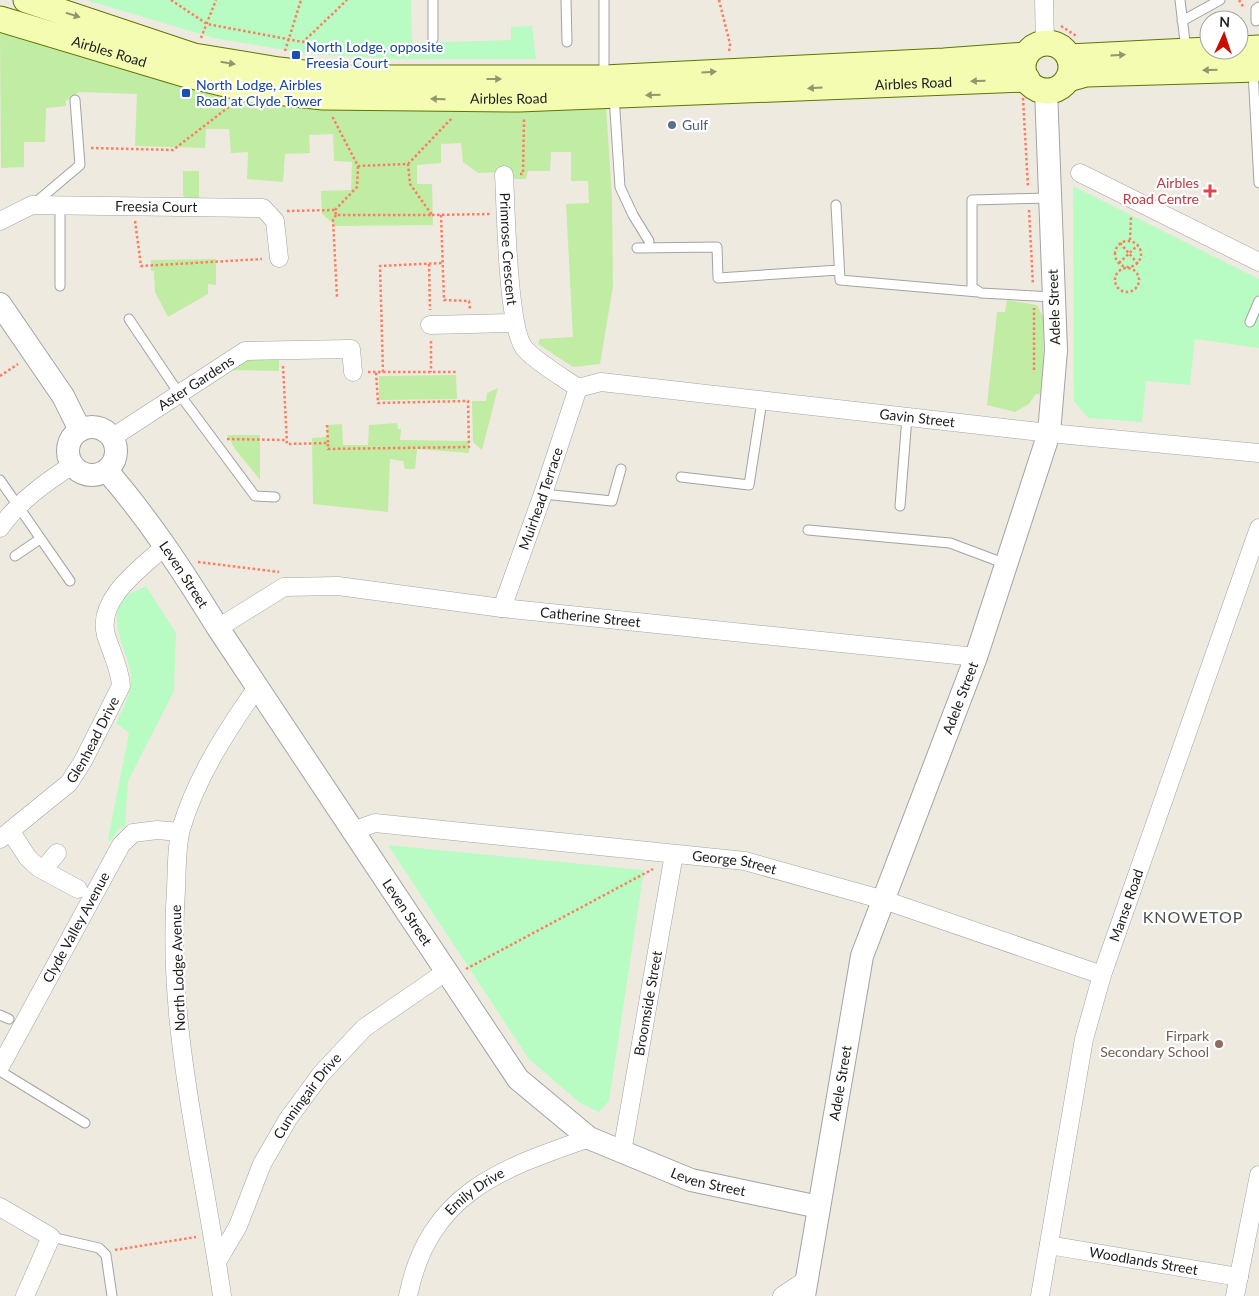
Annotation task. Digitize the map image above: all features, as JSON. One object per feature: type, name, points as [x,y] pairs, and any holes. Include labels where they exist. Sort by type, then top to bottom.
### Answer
[{"type":"main road","name":"Airbles Road","points":[[26,0],[194,56],[279,70],[345,78],[609,87],[1033,69],[1061,48],[1074,59],[1086,74],[1252,59]]},
{"type":"main road","name":"Airbles Road","points":[[0,19],[184,74],[247,89],[323,97],[470,100],[524,99],[727,72],[944,62],[1033,69],[1060,86],[1074,59]]},
{"type":"main road","name":"Airbles Road","points":[[1074,59],[1197,50]]},
{"type":"street","points":[[1033,69],[1044,0]]},
{"type":"street","name":"Adele Street","points":[[805,1288],[862,956],[976,656],[1049,433],[1056,350],[1044,297],[1033,69]]},
{"type":"street","points":[[1080,173],[1259,262]]},
{"type":"street","name":"Primrose Crescent","points":[[504,174],[517,335],[524,348],[578,388]]},
{"type":"street","name":"Freesia Court","points":[[0,221],[32,205],[263,208],[267,212]]},
{"type":"street","points":[[267,212],[275,221],[279,258]]},
{"type":"street","points":[[0,304],[63,396],[80,430]]},
{"type":"street","name":"Primrose Crescent","points":[[430,324],[515,323]]},
{"type":"street","name":"Aster Gardens","points":[[113,437],[245,351],[351,349],[353,372]]},
{"type":"street","name":"Gavin Street","points":[[578,388],[600,382],[1049,433],[1259,453]]},
{"type":"street","name":"Muirhead Terrace","points":[[502,608],[543,494],[578,388]]},
{"type":"street","points":[[86,427],[97,427],[113,437],[116,456],[107,471],[98,475],[89,475],[79,471],[72,465],[68,455],[68,446],[73,436],[80,430],[86,427]]},
{"type":"street","points":[[0,528],[18,507],[42,485],[72,465]]},
{"type":"street","name":"Leven Street","points":[[107,471],[178,564],[218,628],[518,1079],[589,1138],[691,1180],[819,1207]]},
{"type":"street","name":"Manse Road","points":[[1040,1296],[1084,1039],[1102,975],[1259,528]]},
{"type":"street","name":"Glenhead Drive","points":[[5,835],[69,783],[83,761],[120,686],[120,675],[105,632],[106,616],[111,603],[120,589],[165,546]]},
{"type":"street","name":"Catherine Street","points":[[218,628],[284,587],[338,586],[502,608],[976,656]]},
{"type":"street","name":"North Lodge Avenue","points":[[222,1296],[177,1012],[174,920],[180,832],[193,794],[241,711],[258,686]]},
{"type":"street","name":"George Street","points":[[353,831],[375,823],[673,856],[745,861],[884,900],[1102,975]]},
{"type":"street","name":"Clyde Valley Avenue","points":[[0,1069],[121,845],[133,833],[157,830],[180,832]]},
{"type":"street","points":[[5,835],[28,858],[44,870],[78,889]]},
{"type":"street","points":[[44,870],[57,853]]},
{"type":"street","name":"Broomside Street","points":[[622,1152],[673,856]]},
{"type":"street","name":"Cunningair Drive","points":[[217,1262],[238,1226],[262,1164],[288,1119],[321,1074],[364,1028],[447,971]]},
{"type":"street","name":"Emily Drive","points":[[408,1296],[420,1254],[431,1235],[442,1218],[475,1188],[520,1162],[589,1138]]},
{"type":"street","points":[[1235,1296],[1259,1175]]},
{"type":"street","points":[[0,1206],[51,1237],[25,1296]]},
{"type":"street","name":"Woodlands Street","points":[[1049,1245],[1239,1277]]},
{"type":"street","points":[[782,1296],[805,1288]]},
{"type":"lane","points":[[433,0],[433,39]]},
{"type":"lane","points":[[566,0],[567,42]]},
{"type":"lane","points":[[604,0],[609,87],[620,187],[633,215],[650,240]]},
{"type":"lane","points":[[1180,0],[1182,21],[1197,50]]},
{"type":"lane","points":[[1182,21],[1220,0]]},
{"type":"lane","points":[[1256,21],[1256,9],[1259,8]]},
{"type":"lane","points":[[1252,59],[1259,182]]},
{"type":"lane","points":[[32,205],[80,165],[75,100]]},
{"type":"lane","points":[[980,293],[972,287],[972,200],[1040,199]]},
{"type":"lane","points":[[60,205],[60,286]]},
{"type":"lane","points":[[836,205],[840,280],[1044,297]]},
{"type":"lane","points":[[637,248],[717,247],[718,278],[839,270]]},
{"type":"lane","points":[[1250,322],[1259,301]]},
{"type":"lane","points":[[129,319],[180,395],[255,496],[275,497]]},
{"type":"lane","points":[[681,477],[749,485],[762,400]]},
{"type":"lane","points":[[900,506],[907,417]]},
{"type":"lane","points":[[543,494],[612,501],[622,469]]},
{"type":"lane","points":[[0,480],[70,581]]},
{"type":"lane","points":[[808,530],[950,543],[1006,564]]},
{"type":"lane","points":[[16,556],[40,539]]},
{"type":"lane","points":[[0,1014],[9,1020]]},
{"type":"lane","points":[[0,1069],[85,1123]]},
{"type":"lane","points":[[51,1237],[98,1248],[106,1255],[112,1296]]},
{"type":"path","points":[[171,0],[206,24],[288,41],[303,42],[347,0]]},
{"type":"path","points":[[194,56],[216,0]]},
{"type":"path","points":[[279,70],[301,0]]},
{"type":"path","points":[[719,0],[730,44],[727,72]]},
{"type":"path","points":[[1061,17],[1061,26],[1074,59]]},
{"type":"path","points":[[1033,69],[1044,297],[1034,372]]},
{"type":"path","points":[[78,148],[173,150],[228,108],[247,89]]},
{"type":"path","points":[[267,212],[335,210],[357,187],[358,166],[323,97]]},
{"type":"path","points":[[504,174],[523,174],[524,99]]},
{"type":"path","points":[[358,166],[408,164],[470,100]]},
{"type":"path","points":[[408,164],[410,184],[432,215]]},
{"type":"path","points":[[1130,240],[1132,199]]},
{"type":"path","points":[[134,206],[135,232],[141,266],[279,258]]},
{"type":"path","points":[[335,210],[336,215],[332,220],[337,297]]},
{"type":"path","points":[[336,215],[507,214]]},
{"type":"path","points":[[441,215],[444,300],[468,301],[471,317]]},
{"type":"path","points":[[1118,263],[1115,253],[1120,243],[1130,240],[1138,245],[1142,253],[1138,264]]},
{"type":"path","points":[[1120,243],[1138,264]]},
{"type":"path","points":[[1118,263],[1138,245]]},
{"type":"path","points":[[1118,263],[1128,267],[1133,269],[1138,278],[1135,288],[1127,292],[1118,288],[1115,279],[1119,270],[1128,267],[1138,264]]},
{"type":"path","points":[[382,372],[380,266],[442,264]]},
{"type":"path","points":[[282,350],[287,444],[328,443]]},
{"type":"path","points":[[353,372],[456,372]]},
{"type":"path","points":[[327,425],[328,449],[469,447],[468,401],[378,402],[376,372]]},
{"type":"path","points":[[213,439],[287,440]]},
{"type":"path","points":[[178,564],[202,561],[288,573]]},
{"type":"path","points":[[447,971],[469,969],[673,856]]},
{"type":"path","points":[[102,1252],[212,1234]]},
{"type":"green space","points":[[86,0],[411,0],[412,43],[511,40],[511,27],[532,26],[536,59],[398,59],[309,54],[214,38]]},
{"type":"green space","points":[[0,31],[467,110],[523,112],[606,106],[612,198],[613,286],[600,364],[573,367],[538,344],[540,339],[573,337],[566,204],[589,203],[588,181],[571,181],[571,152],[551,152],[550,171],[528,171],[526,179],[515,179],[510,172],[478,173],[463,162],[461,143],[441,144],[441,163],[417,165],[417,184],[432,184],[433,225],[336,226],[322,214],[321,191],[351,190],[352,162],[334,161],[333,134],[309,135],[310,153],[285,154],[283,182],[247,179],[248,152],[231,153],[229,129],[206,129],[205,148],[135,146],[137,94],[79,92],[66,101],[66,106],[46,108],[45,142],[24,142],[24,167],[1,168]]},
{"type":"green space","points":[[183,171],[199,171],[199,199],[186,199],[183,195]]},
{"type":"green space","points":[[1073,186],[1259,279],[1259,348],[1195,339],[1190,385],[1146,381],[1142,422],[1088,418],[1074,401]]},
{"type":"green space","points":[[216,259],[216,285],[208,284],[208,294],[168,317],[155,292],[154,271],[151,271],[151,260]]},
{"type":"green space","points":[[1007,300],[1037,305],[1043,317],[1044,395],[1036,394],[1029,404],[1015,412],[987,405],[997,312],[1005,312]]},
{"type":"green space","points":[[279,352],[279,371],[226,370],[246,353]]},
{"type":"green space","points":[[456,375],[457,399],[379,400],[379,376]]},
{"type":"green space","points":[[498,388],[482,450],[473,442],[472,401],[486,401],[487,393]]},
{"type":"green space","points":[[397,423],[398,429],[401,429],[400,440],[469,441],[469,453],[417,449],[415,469],[405,469],[403,461],[390,459],[388,512],[313,504],[312,438],[327,437],[327,425],[342,424],[343,445],[368,445],[369,425]]},
{"type":"green space","points":[[227,435],[260,435],[260,480],[235,449]]},
{"type":"green space","points":[[146,586],[176,633],[174,691],[128,781],[125,827],[119,828],[110,842],[108,839],[129,733],[116,723],[131,682],[129,666],[119,634],[117,613],[121,603],[128,595]]},
{"type":"green space","points":[[388,845],[644,870],[609,1101],[599,1112],[580,1103],[529,1059]]},
{"type":"place","name":"North Lodge, opposite Freesia Court","points":[[296,55]]},
{"type":"place","name":"North Lodge, Airbles Road at Clyde Tower","points":[[186,93]]},
{"type":"place","name":"Gulf","points":[[672,125]]},
{"type":"place","name":"Airbles Road Centre","points":[[1210,191]]},
{"type":"place","name":"Firpark Secondary School","points":[[1219,1044]]},
{"type":"district","name":"KNOWETOP","points":[[1193,917]]}]
